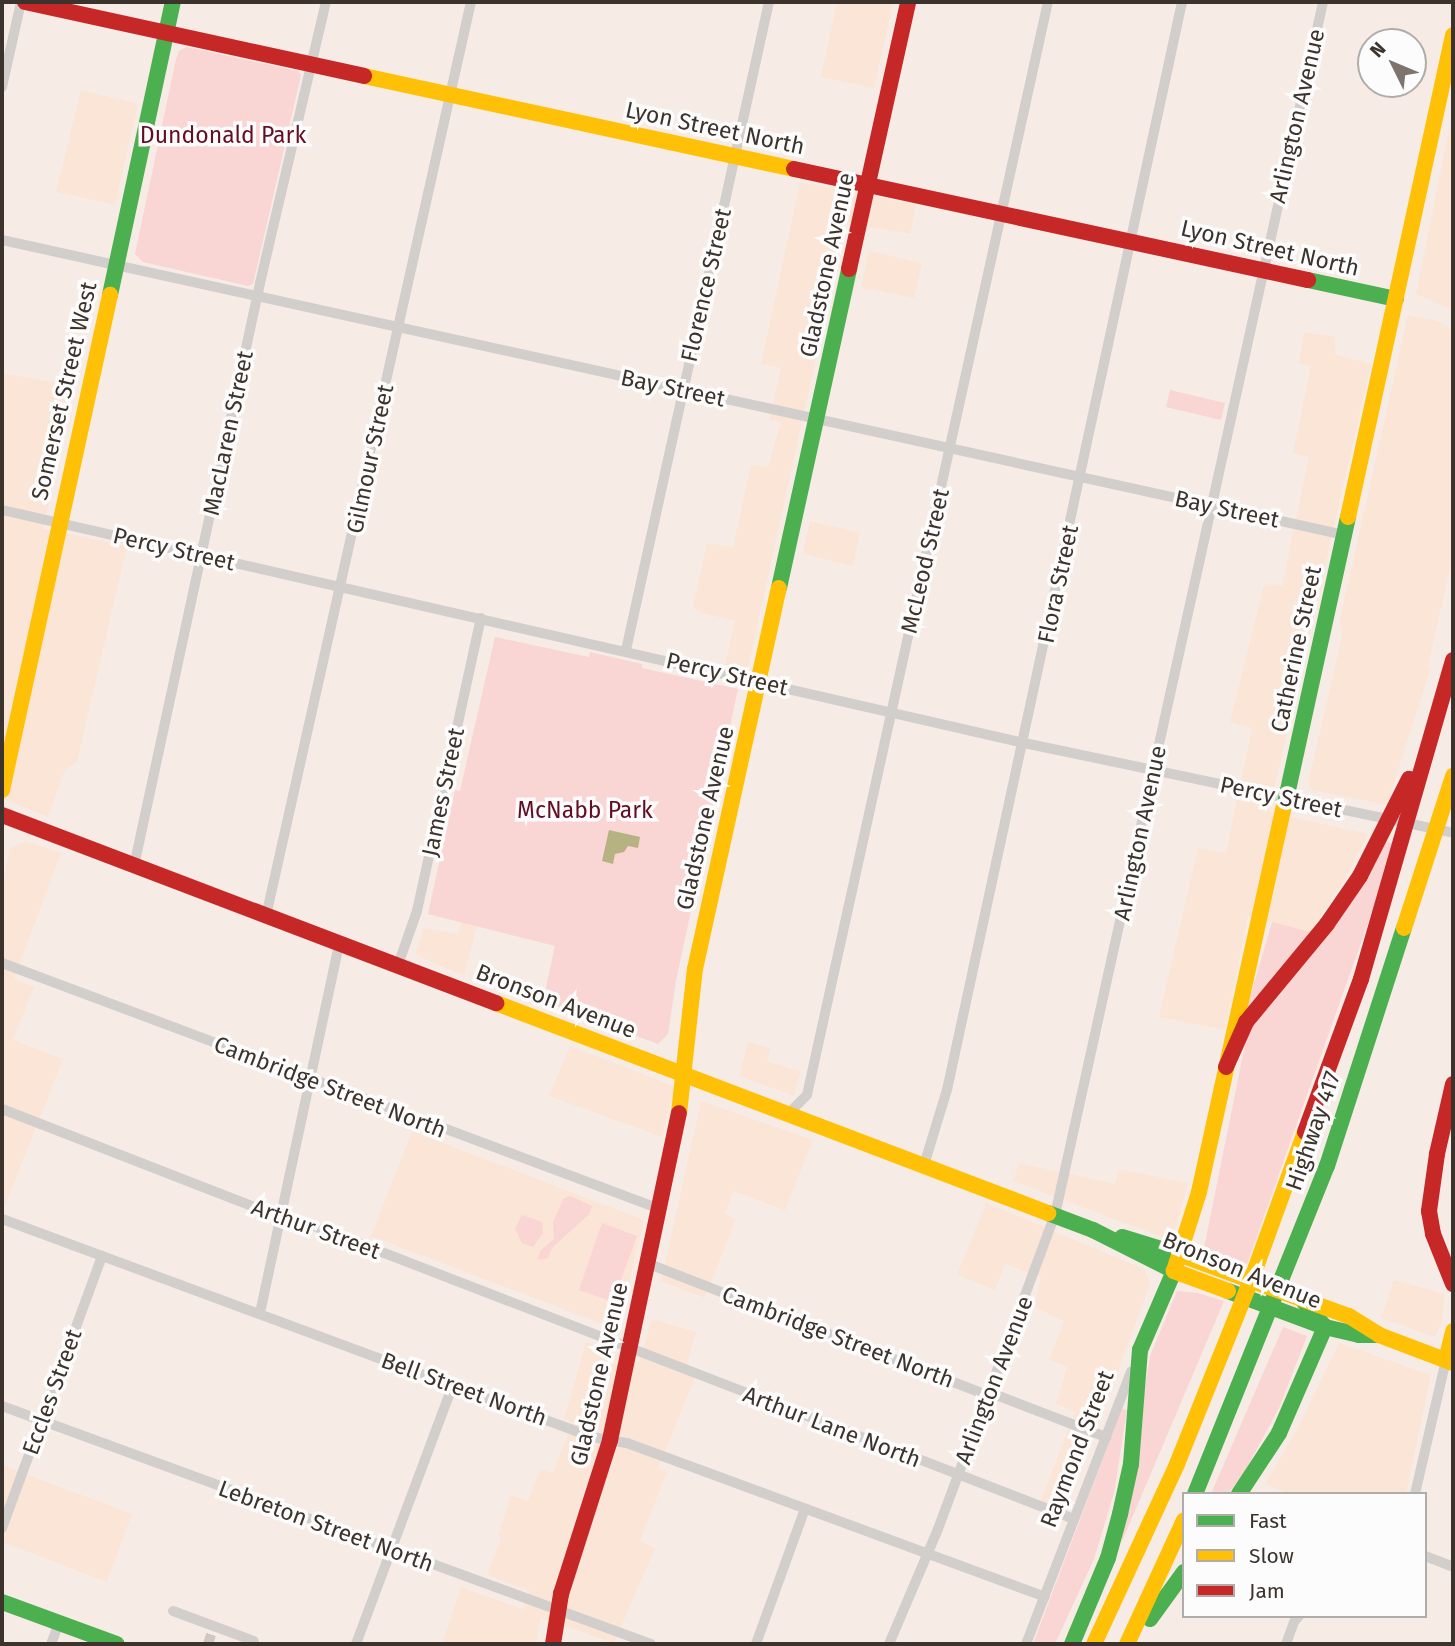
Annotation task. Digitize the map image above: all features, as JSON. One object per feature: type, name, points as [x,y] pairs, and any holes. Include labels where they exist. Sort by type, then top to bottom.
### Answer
[{"type":"main road","name":"Lyon Street North","points":[[23,2],[1396,299]]},
{"type":"main road","name":"Somerset Street West","points":[[2,790],[173,2]]},
{"type":"main road","name":"Gladstone Avenue","points":[[553,1644],[558,1609],[610,1440],[631,1349],[686,1075],[691,987],[908,2]]},
{"type":"main road","name":"Catherine Street","points":[[1174,1271],[1199,1192],[1453,35]]},
{"type":"main road","points":[[1226,1067],[1246,1022],[1334,915],[1360,876],[1379,840],[1403,808],[1435,722],[1453,660]]},
{"type":"main road","name":"Highway 417","points":[[1196,1492],[1328,1166],[1453,776]]},
{"type":"main road","points":[[1094,1644],[1177,1464],[1240,1310],[1361,979],[1401,845],[1403,808]]},
{"type":"main road","name":"Bronson Avenue","points":[[2,816],[1055,1215],[1093,1230],[1174,1271],[1325,1327],[1359,1335],[1380,1335]]},
{"type":"main road","points":[[1453,1084],[1429,1198],[1430,1224],[1446,1251],[1453,1284]]},
{"type":"main road","name":"Bronson Avenue","points":[[1093,1230],[1181,1255],[1301,1298],[1349,1316],[1380,1335],[1450,1362]]},
{"type":"main road","name":"Raymond Street","points":[[1140,1350],[1174,1271]]},
{"type":"main road","points":[[1240,1492],[1279,1433],[1325,1327],[1317,1314],[1301,1298]]},
{"type":"main road","points":[[1450,1362],[1453,1331]]},
{"type":"main road","points":[[1072,1644],[1108,1559],[1120,1514],[1130,1464],[1140,1350]]},
{"type":"main road","points":[[1127,1644],[1182,1524]]},
{"type":"main road","points":[[1133,1644],[1182,1575]]},
{"type":"main road","points":[[2,1602],[117,1644]]},
{"type":"street","points":[[2,87],[23,2]]},
{"type":"street","name":"MacLaren Street","points":[[134,866],[257,297],[326,2]]},
{"type":"street","name":"Gilmour Street","points":[[266,916],[471,2]]},
{"type":"street","name":"Florence Street","points":[[626,650],[769,2]]},
{"type":"street","name":"McLeod Street","points":[[789,1113],[807,1096],[890,712],[1004,213],[1048,2]]},
{"type":"street","name":"Flora Street","points":[[924,1165],[947,1090],[1024,743],[1182,2]]},
{"type":"street","name":"Arlington Avenue","points":[[889,1644],[990,1393],[1055,1215],[1323,2]]},
{"type":"street","name":"Bay Street","points":[[2,240],[1345,535]]},
{"type":"street","name":"Percy Street","points":[[2,510],[626,650],[1024,743],[1154,769],[1285,802],[1453,833]]},
{"type":"street","name":"James Street","points":[[398,965],[417,911],[481,618]]},
{"type":"street","points":[[260,1313],[339,943]]},
{"type":"street","name":"Cambridge Street North","points":[[2,963],[660,1209]]},
{"type":"street","name":"Arthur Street","points":[[2,1110],[267,1212],[283,1214],[631,1349]]},
{"type":"street","name":"Bell Street North","points":[[2,1219],[592,1437],[627,1443],[1045,1597]]},
{"type":"street","name":"Eccles Street","points":[[2,1528],[102,1256]]},
{"type":"street","name":"Cambridge Street North","points":[[649,1264],[962,1385],[1106,1437]]},
{"type":"street","name":"Arthur Lane North","points":[[631,1349],[1074,1519]]},
{"type":"street","name":"Raymond Street","points":[[1026,1644],[1140,1350]]},
{"type":"street","points":[[1416,1492],[1450,1362]]},
{"type":"street","points":[[356,1644],[453,1384]]},
{"type":"street","name":"Lebreton Street North","points":[[2,1406],[651,1644]]},
{"type":"street","points":[[755,1644],[805,1508]]},
{"type":"street","points":[[1427,1557],[1453,1567]]},
{"type":"street","points":[[173,1611],[254,1641]]},
{"type":"street","points":[[1286,1644],[1298,1618]]},
{"type":"street","points":[[51,1644],[59,1623]]},
{"type":"shaded area","points":[[837,2],[893,2],[874,88],[821,77]]},
{"type":"shaded area","points":[[81,90],[138,104],[115,205],[56,192]]},
{"type":"shaded area","points":[[1453,109],[1453,310],[1416,294]]},
{"type":"shaded area","points":[[800,182],[916,205],[910,234],[846,222],[747,672],[725,665],[735,621],[702,613],[693,607],[707,543],[733,547],[751,465],[768,467],[781,422],[769,420],[781,368],[761,364]]},
{"type":"shaded area","points":[[869,251],[922,263],[914,298],[861,287]]},
{"type":"shaded area","points":[[1408,315],[1438,321],[1453,330],[1453,556],[1428,665],[1430,670],[1387,805],[1312,790],[1308,783],[1342,637],[1340,619]]},
{"type":"shaded area","points":[[1304,332],[1335,337],[1335,354],[1371,364],[1269,812],[1368,834],[1347,875],[1310,932],[1248,916],[1225,1030],[1159,1017],[1198,848],[1226,853],[1252,728],[1230,722],[1264,584],[1282,586],[1309,457],[1293,453],[1311,367],[1299,363]]},
{"type":"shaded area","points":[[2,373],[75,386],[43,529],[127,546],[77,762],[65,770],[48,817],[2,798]]},
{"type":"shaded area","points":[[810,521],[860,533],[853,566],[803,554]]},
{"type":"shaded area","points":[[609,830],[640,837],[638,848],[628,846],[624,852],[615,854],[613,864],[602,861]]},
{"type":"shaded area","points":[[25,841],[61,853],[14,979],[34,987],[13,1040],[63,1059],[2,1213],[2,886],[10,848]]},
{"type":"shaded area","points":[[462,921],[477,925],[464,976],[418,956],[416,952],[424,928],[458,934]]},
{"type":"shaded area","points":[[748,1042],[770,1048],[767,1062],[801,1071],[794,1096],[739,1076]]},
{"type":"shaded area","points":[[570,1046],[674,1086],[662,1137],[549,1096]]},
{"type":"shaded area","points":[[701,1101],[813,1140],[785,1210],[733,1191],[725,1214],[736,1219],[705,1298],[661,1281]]},
{"type":"shaded area","points":[[412,1131],[644,1220],[619,1326],[613,1328],[371,1236]]},
{"type":"shaded area","points":[[1019,1163],[1115,1184],[1119,1169],[1188,1183],[1175,1230],[1162,1237],[1013,1181]]},
{"type":"shaded area","points":[[986,1203],[1144,1269],[1150,1284],[1065,1514],[1039,1505],[1075,1412],[1056,1404],[1067,1367],[1049,1360],[1064,1321],[1034,1307],[1041,1277],[1005,1264],[995,1290],[957,1275]]},
{"type":"shaded area","points":[[1394,1280],[1445,1294],[1442,1321],[1435,1337],[1381,1318]]},
{"type":"shaded area","points":[[652,1319],[696,1332],[686,1368],[697,1373],[658,1468],[667,1472],[640,1541],[655,1548],[614,1643],[541,1618],[536,1644],[442,1644],[461,1587],[522,1609],[520,1618],[530,1591],[487,1575],[501,1538],[498,1536],[511,1495],[528,1501],[540,1469],[553,1473],[573,1422],[564,1419],[586,1342],[639,1362]]},
{"type":"shaded area","points":[[1339,1343],[1431,1375],[1406,1492],[1285,1492],[1265,1484],[1299,1426]]},
{"type":"shaded area","points":[[2,1465],[132,1514],[107,1582],[2,1542]]},
{"type":"green space","name":"Dundonald Park","points":[[187,47],[298,71],[301,75],[253,284],[248,286],[143,262],[135,254],[176,59],[179,51]]},
{"type":"green space","points":[[1170,390],[1225,403],[1221,420],[1166,407]]},
{"type":"green space","name":"McNabb Park","points":[[495,637],[589,657],[590,652],[642,664],[642,668],[738,689],[676,981],[668,1034],[658,1044],[543,1001],[555,946],[428,914],[455,790],[460,791]]},
{"type":"green space","points":[[1383,841],[1396,844],[1247,1264],[1204,1248],[1250,1020]]},
{"type":"green space","points":[[1272,922],[1310,932],[1246,1011]]},
{"type":"green space","points":[[570,1196],[592,1206],[589,1214],[552,1248],[548,1258],[538,1260],[540,1251],[554,1239],[553,1223],[563,1199]]},
{"type":"green space","points":[[522,1215],[542,1222],[543,1233],[533,1247],[522,1243],[515,1229]]},
{"type":"green space","points":[[602,1223],[637,1236],[613,1302],[579,1290]]},
{"type":"green space","points":[[1177,1291],[1198,1293],[1224,1301],[1121,1544],[1150,1356]]},
{"type":"green space","points":[[1283,1327],[1307,1336],[1279,1408],[1245,1471],[1229,1492],[1212,1492]]},
{"type":"green space","points":[[1122,1409],[1127,1410],[1114,1493],[1094,1559],[1055,1644],[1033,1644]]},
{"type":"tunnel","points":[[208,1644],[214,1626]]},
{"type":"traffic: fast","points":[[110,295],[173,2]]},
{"type":"traffic: fast","points":[[779,588],[849,269]]},
{"type":"traffic: fast","points":[[1308,280],[1396,299]]},
{"type":"traffic: fast","points":[[1286,799],[1348,517]]},
{"type":"traffic: fast","points":[[1196,1492],[1327,1166],[1404,928]]},
{"type":"traffic: fast","points":[[1048,1213],[1093,1230],[1174,1271],[1140,1350]]},
{"type":"traffic: fast","points":[[1122,1237],[1181,1255]]},
{"type":"traffic: fast","points":[[1228,1291],[1325,1327],[1359,1335],[1379,1335]]},
{"type":"traffic: fast","points":[[1240,1492],[1279,1433],[1325,1327],[1301,1298]]},
{"type":"traffic: fast","points":[[1072,1644],[1108,1558],[1120,1514],[1131,1464],[1140,1350]]},
{"type":"traffic: fast","points":[[1150,1619],[1182,1575]]},
{"type":"traffic: fast","points":[[2,1602],[117,1644]]},
{"type":"traffic: slow","points":[[1348,517],[1453,35]]},
{"type":"traffic: slow","points":[[364,76],[794,169]]},
{"type":"traffic: slow","points":[[2,790],[110,295]]},
{"type":"traffic: slow","points":[[679,1113],[695,969],[779,588]]},
{"type":"traffic: slow","points":[[1404,928],[1453,776]]},
{"type":"traffic: slow","points":[[1228,1291],[1174,1271],[1199,1192],[1284,806]]},
{"type":"traffic: slow","points":[[496,1003],[1048,1213]]},
{"type":"traffic: slow","points":[[1094,1644],[1177,1464],[1256,1267],[1305,1132]]},
{"type":"traffic: slow","points":[[1181,1255],[1349,1316],[1379,1335],[1453,1363]]},
{"type":"traffic: slow","points":[[1446,1360],[1453,1331]]},
{"type":"traffic: slow","points":[[1127,1644],[1182,1524]]},
{"type":"traffic: jam","points":[[25,2],[364,76]]},
{"type":"traffic: jam","points":[[849,269],[908,2]]},
{"type":"traffic: jam","points":[[794,169],[1308,280]]},
{"type":"traffic: jam","points":[[1305,1132],[1361,979],[1453,660]]},
{"type":"traffic: jam","points":[[1226,1067],[1246,1022],[1327,924],[1360,876],[1409,779]]},
{"type":"traffic: jam","points":[[2,815],[496,1003]]},
{"type":"traffic: jam","points":[[1453,1084],[1437,1154],[1429,1211],[1433,1234],[1453,1284]]},
{"type":"traffic: jam","points":[[553,1644],[561,1594],[610,1440],[679,1113]]}]
